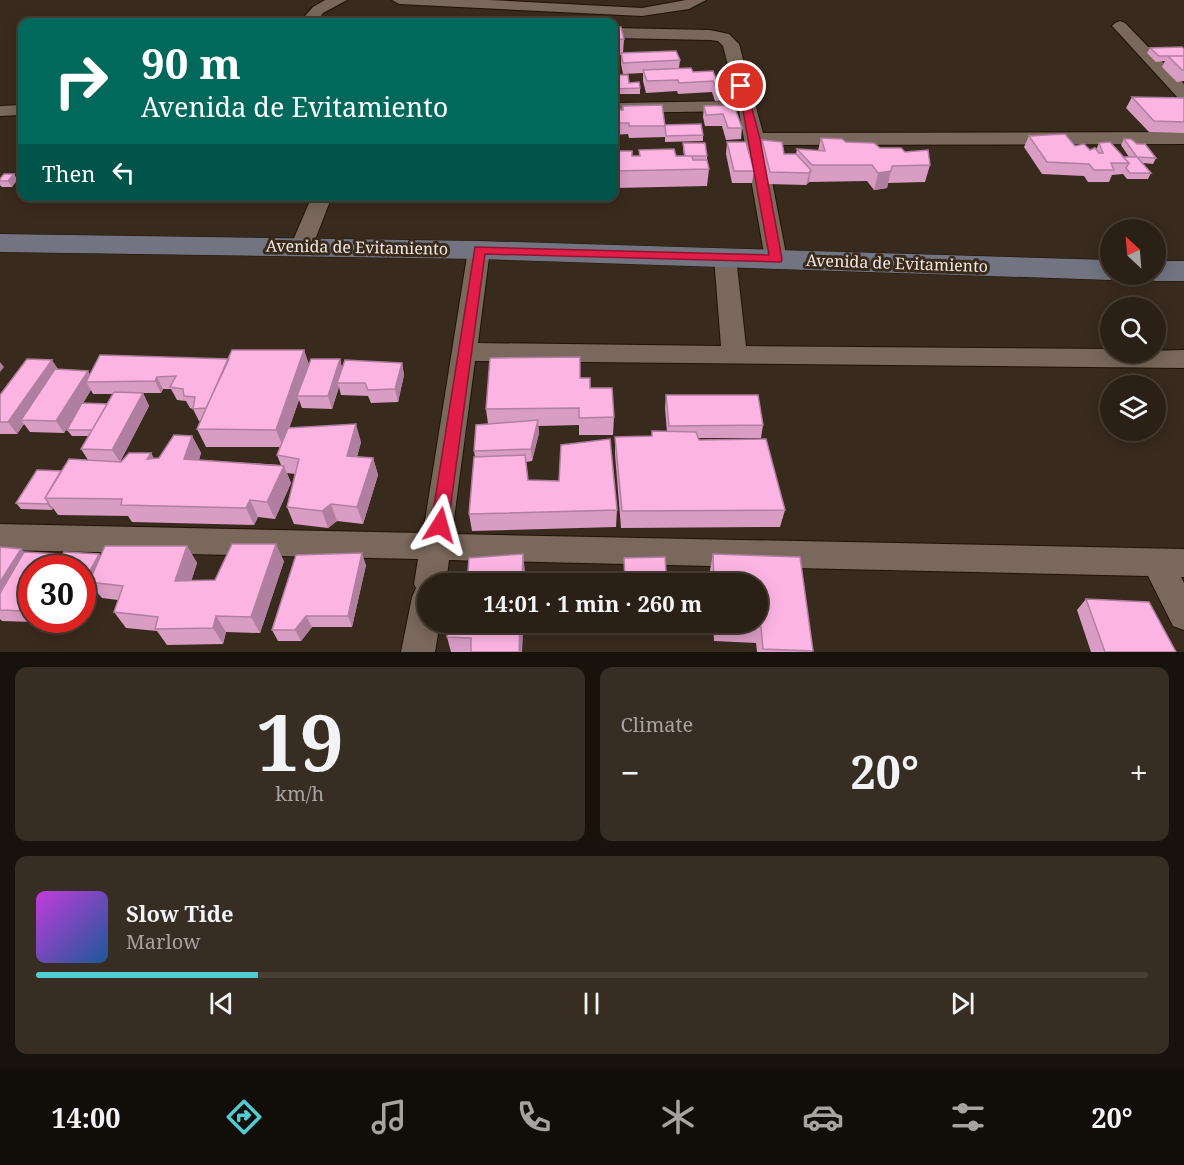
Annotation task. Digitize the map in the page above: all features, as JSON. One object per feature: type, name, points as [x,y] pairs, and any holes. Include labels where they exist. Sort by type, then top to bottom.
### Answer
[{"type":"street","points":[[314,18],[316,10],[323,5],[340,0]]},
{"type":"street","points":[[399,0],[642,12],[684,6],[699,0]]},
{"type":"street","points":[[1120,26],[1184,94]]},
{"type":"street","points":[[618,33],[723,37],[731,44],[755,139],[776,259]]},
{"type":"street","points":[[618,108],[747,106]]},
{"type":"street","points":[[0,111],[18,110]]},
{"type":"street","points":[[755,139],[1184,138]]},
{"type":"street","points":[[302,246],[320,201]]},
{"type":"street","name":"Avenida de Evitamiento","points":[[0,243],[479,250],[1100,270]]},
{"type":"street","points":[[432,573],[479,250]]},
{"type":"street","points":[[725,257],[734,354]]},
{"type":"street","points":[[1166,271],[1184,271]]},
{"type":"street","points":[[465,352],[1184,359]]},
{"type":"street","points":[[0,537],[1170,563],[1184,615]]},
{"type":"street","points":[[418,652],[421,633]]},
{"type":"building","points":[[618,27],[621,27],[624,39],[618,40]]},
{"type":"building","points":[[1182,47],[1184,56],[1159,56],[1150,48]]},
{"type":"building","points":[[676,51],[680,60],[623,63],[621,53]]},
{"type":"building","points":[[1168,56],[1184,56],[1184,70],[1182,70]]},
{"type":"building","points":[[691,68],[693,72],[713,71],[716,79],[728,78],[733,89],[717,90],[713,81],[679,83],[678,80],[647,81],[643,70]]},
{"type":"building","points":[[618,75],[628,75],[629,83],[639,82],[640,88],[618,89]]},
{"type":"building","points":[[1132,97],[1184,98],[1184,122],[1154,121]]},
{"type":"building","points":[[662,105],[665,126],[629,126],[629,123],[618,123],[618,110],[623,110],[623,106]]},
{"type":"building","points":[[734,105],[742,128],[728,128],[723,114],[706,115],[704,106]]},
{"type":"building","points":[[701,124],[703,135],[666,136],[665,125]]},
{"type":"building","points":[[1065,134],[1075,146],[1084,144],[1090,150],[1095,148],[1099,153],[1103,153],[1099,143],[1110,142],[1129,163],[1111,163],[1114,170],[1094,170],[1089,164],[1047,162],[1029,136]]},
{"type":"building","points":[[821,138],[874,143],[880,148],[901,148],[905,152],[928,150],[930,165],[892,166],[891,171],[878,173],[872,165],[812,165],[797,149],[825,151]]},
{"type":"building","points":[[1124,139],[1131,139],[1137,144],[1145,144],[1156,158],[1137,157]]},
{"type":"building","points":[[762,140],[782,142],[784,154],[796,154],[811,170],[809,173],[770,172]]},
{"type":"building","points":[[727,142],[746,142],[754,171],[734,171]]},
{"type":"building","points":[[683,143],[705,143],[707,156],[685,156]]},
{"type":"building","points":[[674,149],[676,156],[692,156],[693,160],[707,160],[709,169],[618,171],[618,151],[632,151],[632,156],[640,156],[639,150]]},
{"type":"building","points":[[1123,157],[1137,157],[1151,173],[1130,173],[1126,168],[1129,163]]},
{"type":"building","points":[[4,174],[14,174],[8,181],[0,181]]},
{"type":"building","points":[[232,350],[304,350],[276,430],[197,429]]},
{"type":"building","points":[[100,355],[229,359],[206,408],[193,409],[195,397],[184,396],[183,389],[170,387],[176,376],[157,377],[155,381],[86,382]]},
{"type":"building","points":[[580,357],[580,378],[590,378],[590,388],[612,388],[614,417],[579,418],[579,408],[486,409],[490,358]]},
{"type":"building","points":[[27,359],[52,360],[8,422],[0,422],[0,395]]},
{"type":"building","points":[[311,359],[340,359],[328,396],[297,396]]},
{"type":"building","points":[[345,360],[402,363],[395,389],[368,390],[365,383],[337,383]]},
{"type":"building","points":[[55,369],[88,371],[56,421],[21,420]]},
{"type":"building","points":[[114,392],[143,393],[112,450],[81,449]]},
{"type":"building","points":[[666,395],[758,395],[763,425],[669,426]]},
{"type":"building","points":[[82,403],[107,404],[92,430],[67,430]]},
{"type":"building","points":[[538,420],[531,449],[474,451],[476,425]]},
{"type":"building","points":[[356,424],[347,456],[373,458],[357,507],[331,504],[322,511],[287,507],[299,459],[277,455],[288,428]]},
{"type":"building","points":[[652,431],[696,432],[699,440],[766,439],[785,510],[622,511],[615,437],[652,436]]},
{"type":"building","points":[[174,435],[192,436],[184,459],[284,466],[267,502],[250,500],[246,508],[121,505],[122,499],[45,498],[69,459],[121,462],[129,453],[151,453],[147,459],[159,458]]},
{"type":"building","points":[[610,439],[617,510],[469,514],[474,457],[525,455],[528,480],[559,481],[561,445]]},
{"type":"building","points":[[37,470],[61,471],[45,498],[47,504],[16,503]]},
{"type":"building","points":[[232,544],[276,544],[251,617],[216,616],[213,628],[155,629],[158,617],[114,612],[123,586],[96,583],[96,566],[105,546],[187,546],[175,581],[215,580]]},
{"type":"building","points":[[0,547],[21,549],[0,582]]},
{"type":"building","points":[[24,552],[58,554],[57,555],[22,555]]},
{"type":"building","points":[[64,552],[99,554],[96,560],[96,555],[62,555]]},
{"type":"building","points":[[362,553],[348,616],[306,616],[295,630],[272,630],[296,555]]},
{"type":"building","points":[[523,554],[522,573],[468,573],[469,558]]},
{"type":"building","points":[[713,554],[800,557],[813,651],[763,649],[762,633],[768,633],[768,573],[714,573]]},
{"type":"building","points":[[665,557],[666,573],[625,573],[624,558]]},
{"type":"building","points":[[18,562],[18,611],[0,610],[0,593]]},
{"type":"building","points":[[1086,599],[1149,602],[1176,652],[1105,652]]},
{"type":"building","points":[[447,633],[520,633],[519,652],[471,652],[471,638],[447,637]]},
{"type":"route","points":[[440,525],[479,250],[776,259],[755,139],[741,86]]}]
